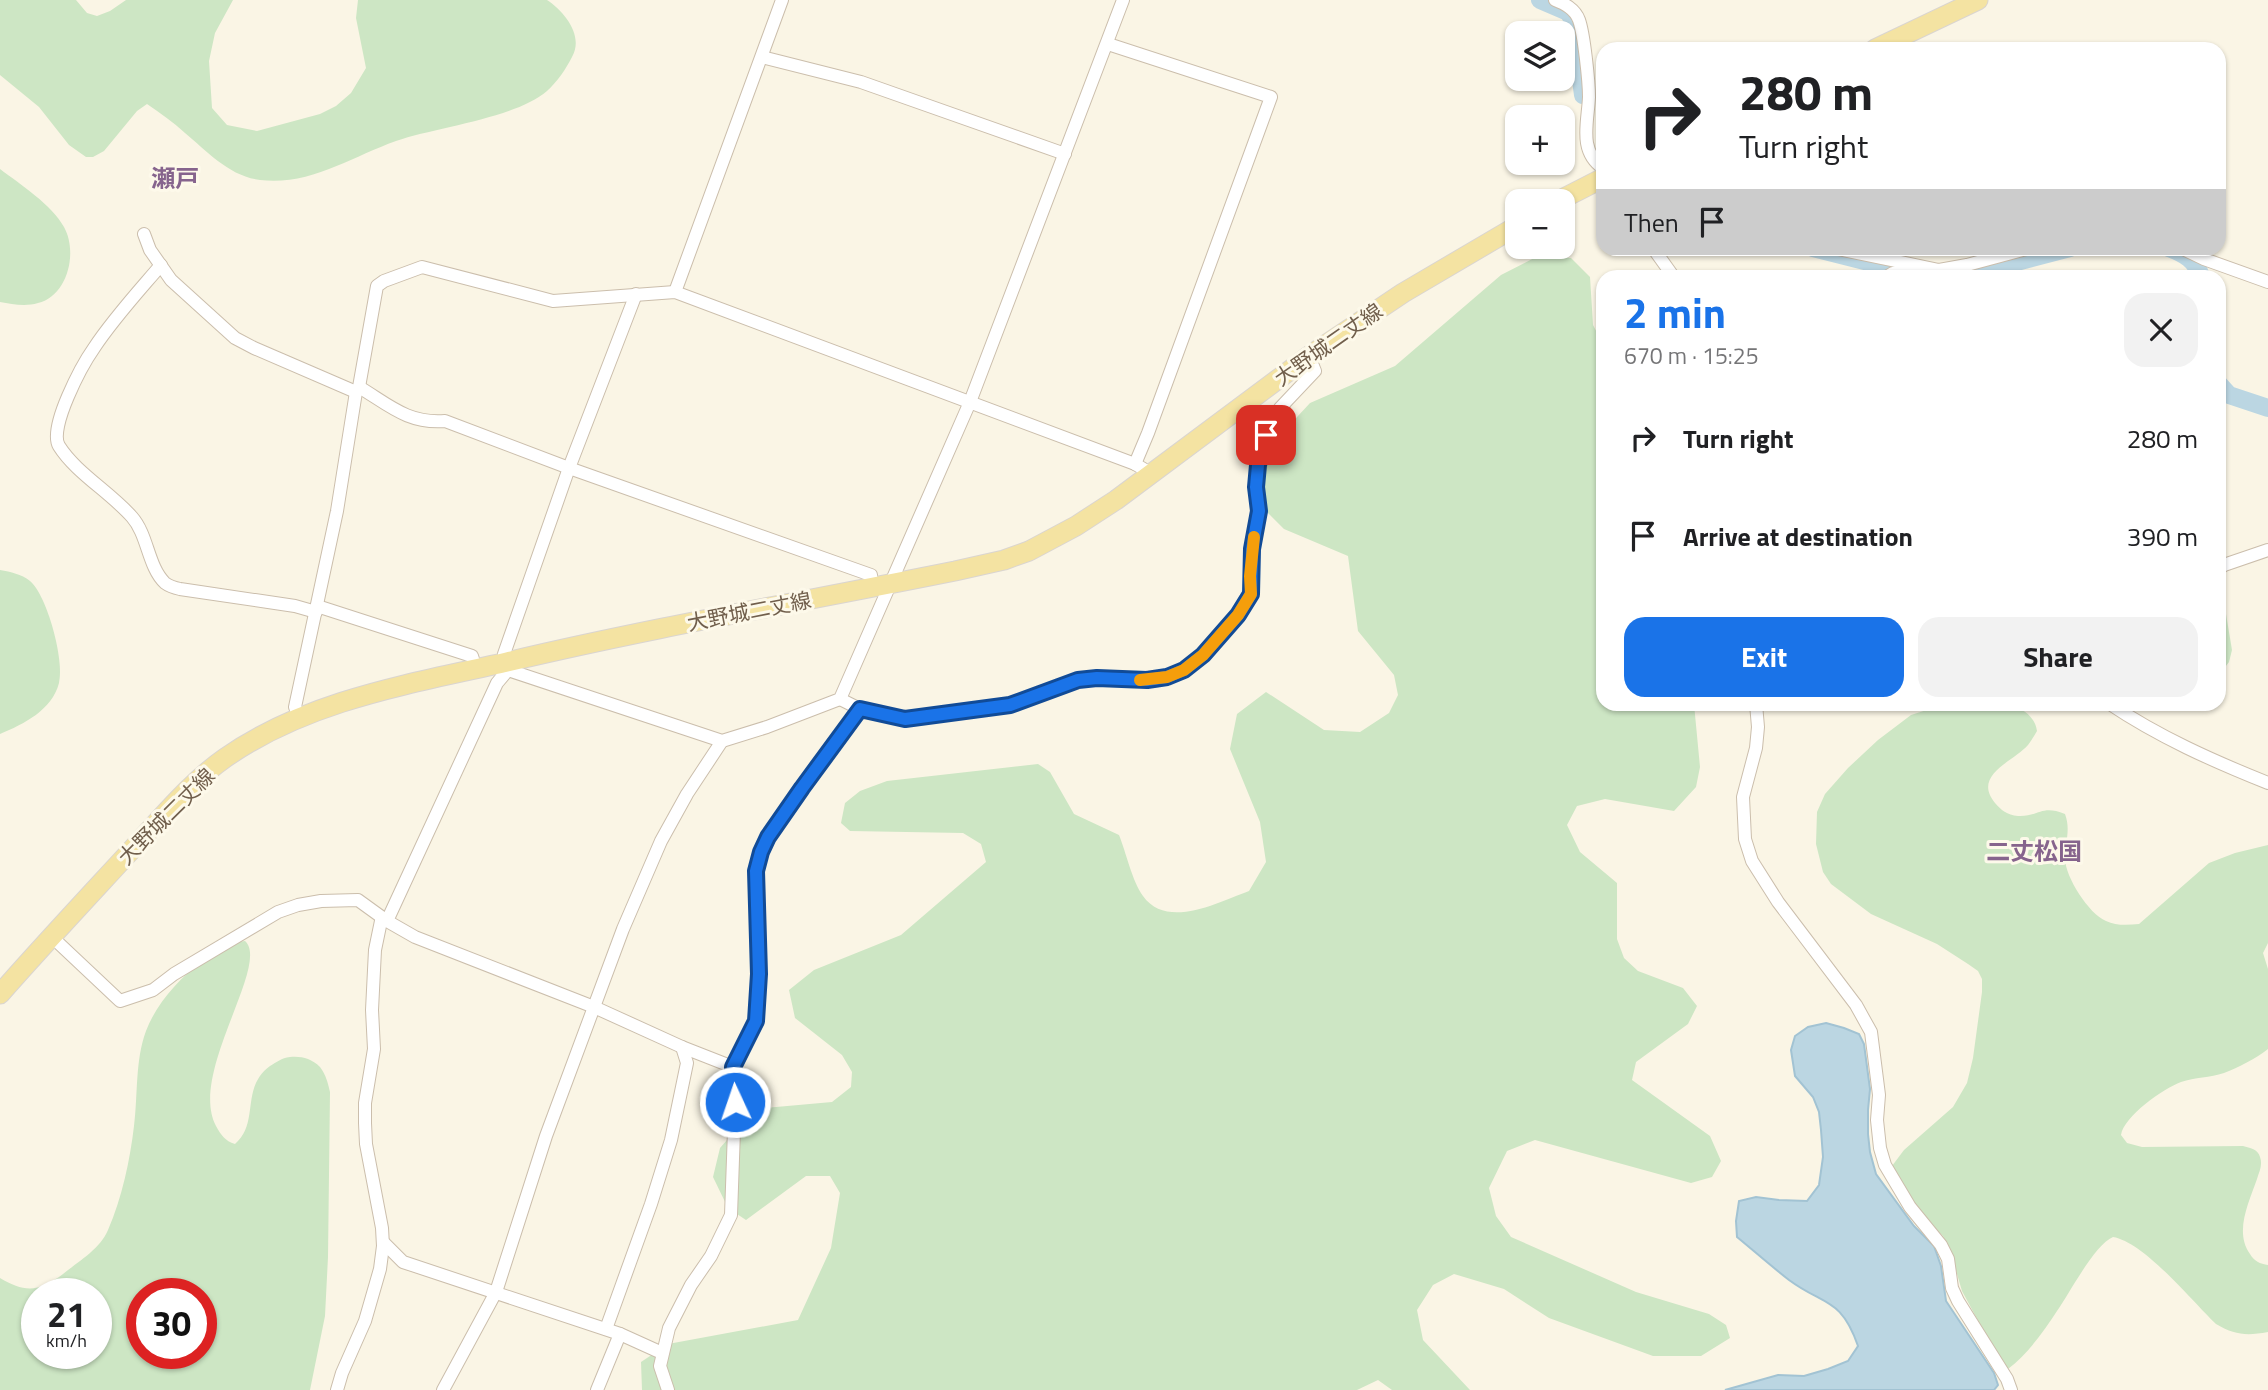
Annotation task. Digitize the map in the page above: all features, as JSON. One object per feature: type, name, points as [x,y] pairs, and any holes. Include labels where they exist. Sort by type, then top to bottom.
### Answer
[{"type":"main road","points":[[1890,42],[1978,0]]},
{"type":"main road","points":[[1575,192],[1596,181]]},
{"type":"main road","name":"大野城二丈線","points":[[0,994],[194,783],[223,759],[257,737],[299,717],[357,697],[476,669],[507,666],[646,630],[1004,560],[1029,551],[1076,526],[1144,469],[1403,293],[1505,233]]},
{"type":"street","points":[[675,292],[782,0]]},
{"type":"street","points":[[507,666],[722,741],[840,699],[970,402],[1123,0]]},
{"type":"street","points":[[1555,0],[1567,4],[1579,19],[1589,96],[1584,127],[1589,151],[1596,166]]},
{"type":"street","points":[[299,717],[295,707],[337,511],[377,286],[422,267],[553,301],[675,292],[1144,469],[1148,433],[1271,97],[1108,44]]},
{"type":"street","points":[[762,57],[860,82],[1065,154]]},
{"type":"street","points":[[144,234],[150,250],[171,280],[235,338],[254,348],[358,390],[411,418],[432,422],[445,421],[871,575],[872,587]]},
{"type":"street","points":[[1869,256],[1939,270],[2000,256]]},
{"type":"street","points":[[2196,256],[2268,282]]},
{"type":"street","points":[[161,265],[93,349],[66,400],[56,426],[57,443],[70,460],[134,519],[166,584],[180,589],[316,609],[472,656],[476,669]]},
{"type":"street","points":[[1903,270],[1918,267]]},
{"type":"street","points":[[387,921],[507,666],[504,654],[569,468],[636,294]]},
{"type":"street","points":[[840,699],[860,709],[905,719],[1010,705],[1078,680],[1147,680],[1167,677],[1184,670],[1203,655],[1238,615],[1251,594],[1252,549],[1259,511],[1256,487],[1258,465],[1266,435],[1280,408],[1315,371],[1309,356]]},
{"type":"street","points":[[2226,564],[2268,550]]},
{"type":"street","points":[[668,1390],[660,1366],[676,1312],[712,1256],[731,1215],[735,1102],[733,1067],[756,1021],[759,974],[756,871],[761,852],[768,837],[860,709]]},
{"type":"street","points":[[1757,711],[1756,748],[1743,797],[1745,839],[1752,861],[1778,902],[1856,1005],[1871,1032],[1879,1095],[1878,1129],[1885,1165],[1910,1207],[1941,1245],[1948,1259],[1952,1288],[1958,1301],[2011,1390]]},
{"type":"street","points":[[2120,711],[2196,753],[2268,783]]},
{"type":"street","points":[[443,1390],[496,1292],[547,1136],[623,929],[661,841],[687,794],[722,741]]},
{"type":"street","points":[[51,936],[120,1001],[153,990],[174,974],[253,926],[298,905],[358,900],[415,937],[594,1007],[733,1067]]},
{"type":"street","points":[[337,1390],[365,1321],[380,1269],[383,1242],[379,1205],[366,1144],[365,1103],[374,1049],[372,1010],[375,950],[381,921],[387,921]]},
{"type":"street","points":[[606,1329],[671,1140],[687,1063],[682,1047]]},
{"type":"street","points":[[383,1242],[403,1262],[606,1329],[662,1353]]},
{"type":"street","points":[[597,1390],[620,1334]]},
{"type":"green space","points":[[0,0],[76,0],[87,13],[97,16],[126,0],[233,0],[215,33],[209,61],[212,108],[227,125],[257,131],[320,114],[336,106],[351,93],[366,68],[356,18],[358,0],[547,0],[571,25],[576,41],[572,57],[551,87],[516,108],[396,141],[313,175],[278,181],[260,180],[238,174],[229,168],[147,104],[137,111],[104,151],[93,157],[86,157],[69,145],[39,107],[0,75]]},
{"type":"green space","points":[[0,169],[52,211],[68,237],[68,272],[57,292],[38,303],[23,305],[0,302]]},
{"type":"green space","points":[[1532,259],[1572,259],[1590,277],[1593,325],[1596,331],[1596,711],[1695,711],[1700,767],[1696,787],[1674,811],[1605,799],[1577,806],[1567,825],[1580,852],[1617,883],[1617,939],[1624,958],[1638,971],[1683,988],[1697,1006],[1688,1024],[1636,1062],[1632,1080],[1710,1136],[1721,1161],[1712,1177],[1691,1183],[1535,1140],[1507,1151],[1489,1188],[1496,1216],[1511,1237],[1636,1292],[1709,1314],[1726,1325],[1730,1338],[1701,1356],[1653,1356],[1549,1318],[1504,1289],[1454,1274],[1433,1285],[1417,1310],[1423,1340],[1470,1390],[1392,1390],[1378,1380],[1357,1390],[642,1390],[641,1362],[668,1344],[798,1320],[831,1248],[840,1193],[830,1176],[806,1176],[746,1220],[728,1208],[713,1177],[720,1148],[754,1109],[832,1102],[851,1087],[852,1072],[842,1055],[795,1018],[789,990],[814,970],[901,935],[986,862],[981,844],[963,833],[850,831],[841,823],[845,803],[860,791],[887,781],[1038,764],[1050,772],[1074,814],[1119,835],[1136,883],[1153,906],[1165,911],[1194,910],[1249,891],[1266,862],[1260,822],[1230,749],[1237,714],[1266,692],[1324,730],[1360,732],[1389,713],[1398,695],[1394,675],[1358,631],[1348,556],[1284,529],[1264,509],[1263,479],[1273,443],[1310,403],[1395,366],[1501,275]]},
{"type":"green space","points":[[0,570],[30,581],[43,600],[57,645],[60,673],[55,693],[44,708],[27,721],[0,734]]},
{"type":"green space","points":[[2226,614],[2232,650],[2226,666]]},
{"type":"green space","points":[[1923,711],[2024,711],[2032,719],[2037,731],[2028,745],[1991,777],[1989,793],[2000,808],[2011,815],[2025,816],[2050,810],[2065,814],[2068,831],[2065,858],[2069,875],[2092,911],[2106,921],[2126,925],[2139,924],[2209,863],[2268,845],[2268,943],[2263,953],[2268,969],[2268,1049],[2224,1073],[2186,1080],[2164,1091],[2145,1104],[2129,1120],[2121,1135],[2127,1143],[2142,1147],[2243,1146],[2259,1154],[2261,1166],[2244,1217],[2243,1236],[2253,1259],[2268,1265],[2268,1332],[2241,1334],[2216,1324],[2139,1249],[2113,1237],[2098,1249],[2052,1319],[2022,1357],[2008,1369],[2002,1365],[1962,1291],[1943,1236],[1919,1213],[1892,1166],[1904,1150],[1953,1107],[1967,1083],[1973,1058],[1982,979],[1978,971],[1937,944],[1871,914],[1831,884],[1823,872],[1816,844],[1817,812],[1825,794],[1878,740],[1911,715]]},
{"type":"green space","points":[[245,941],[250,953],[240,996],[212,1078],[210,1104],[216,1126],[222,1135],[235,1144],[242,1136],[247,1126],[255,1085],[270,1066],[284,1058],[302,1057],[317,1064],[325,1076],[330,1092],[325,1316],[310,1390],[0,1390],[0,1278],[21,1287],[21,1369],[112,1369],[112,1278],[57,1278],[89,1254],[108,1230],[128,1165],[140,1054],[150,1021],[162,1001],[194,967],[227,945]]},
{"type":"water","points":[[1826,1023],[1859,1034],[1864,1044],[1870,1089],[1868,1134],[1876,1174],[1914,1226],[1934,1246],[1941,1266],[1946,1301],[1994,1373],[1998,1385],[1994,1390],[1725,1390],[1778,1375],[1804,1376],[1828,1369],[1848,1361],[1858,1346],[1852,1330],[1838,1310],[1789,1280],[1737,1237],[1739,1201],[1756,1197],[1807,1201],[1819,1185],[1823,1157],[1819,1112],[1813,1097],[1795,1076],[1791,1050],[1795,1036],[1808,1027]]},
{"type":"waterway","points":[[1540,0],[1568,12],[1573,20],[1583,95]]},
{"type":"waterway","points":[[1845,256],[1900,270]]},
{"type":"waterway","points":[[1987,270],[2040,256]]},
{"type":"waterway","points":[[2185,256],[2198,270]]},
{"type":"waterway","points":[[2226,392],[2268,408]]},
{"type":"slow traffic","points":[[1140,680],[1167,677],[1184,670],[1203,655],[1238,615],[1251,594],[1254,537]]},
{"type":"district","name":"瀬戸","points":[[175,178]]},
{"type":"district","name":"二丈松国","points":[[2034,851]]},
{"type":"route","points":[[735,1102],[733,1067],[756,1021],[759,974],[756,871],[761,852],[768,837],[860,709],[905,719],[1010,705],[1078,680],[1147,680],[1167,677],[1184,670],[1203,655],[1238,615],[1251,594],[1252,549],[1259,511],[1256,487],[1258,465],[1266,435]]}]
